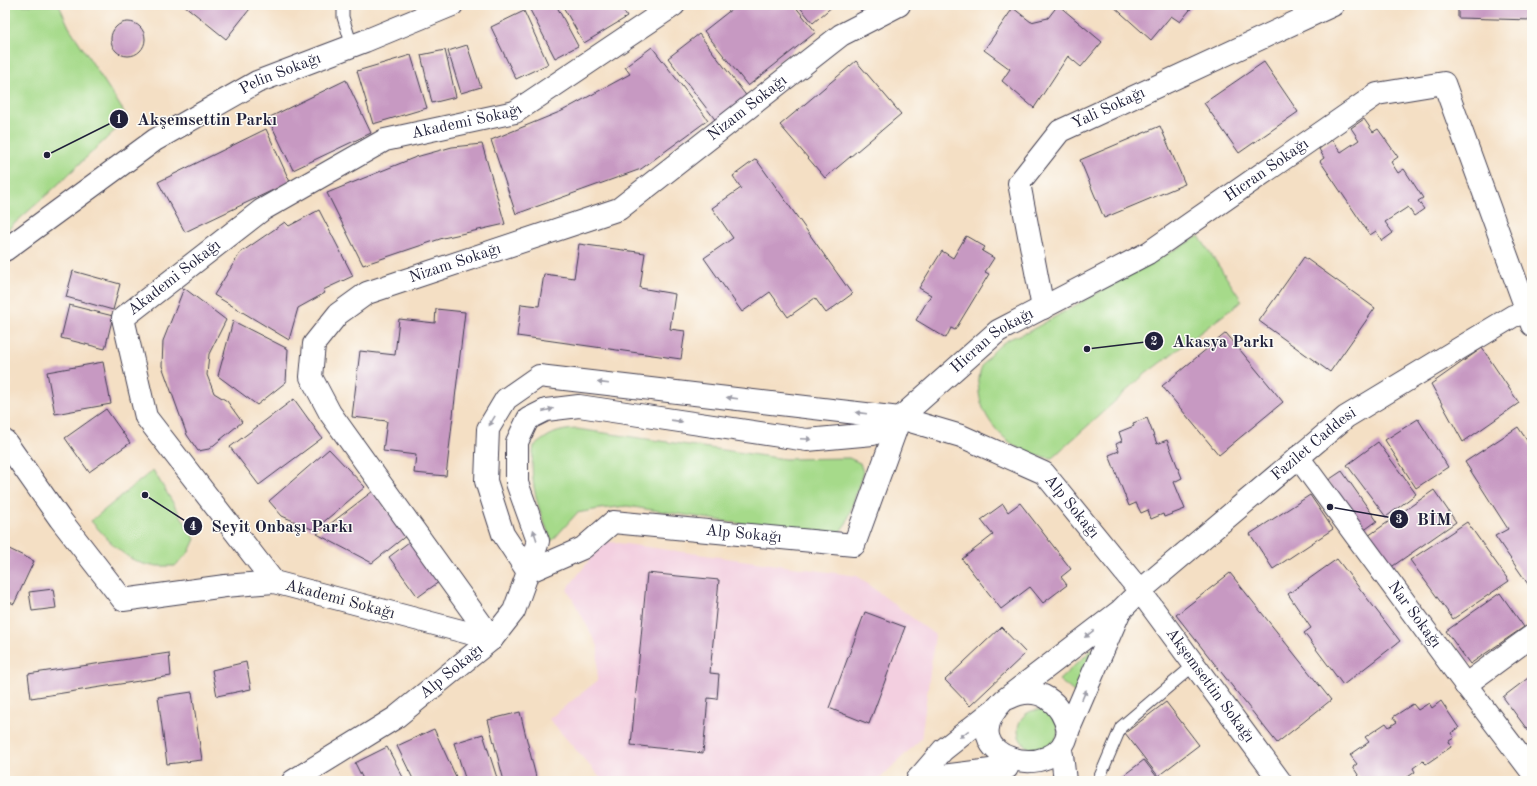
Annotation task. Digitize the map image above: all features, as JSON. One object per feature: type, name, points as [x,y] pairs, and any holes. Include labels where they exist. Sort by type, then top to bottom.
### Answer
[{"type":"street","name":"Pelin Sokağı","points":[[5,250],[155,140],[257,82],[352,46],[452,5]]},
{"type":"street","name":"Akademi Sokağı","points":[[492,640],[274,582],[146,417],[123,318],[262,210],[385,140],[515,112],[674,5]]},
{"type":"street","name":"Nizam Sokağı","points":[[492,640],[330,413],[311,377],[314,344],[338,314],[367,293],[620,209],[841,35],[899,5]]},
{"type":"street","name":"Yali Sokağı","points":[[1043,308],[1019,183],[1060,131],[1333,5]]},
{"type":"street","name":"Hicran Sokağı","points":[[528,572],[538,541],[516,483],[518,442],[528,419],[546,410],[580,406],[807,440],[873,434],[900,418],[998,331],[1148,253],[1377,94],[1444,83],[1530,316]]},
{"type":"street","name":"Fazilet Caddesi","points":[[1120,611],[1140,591],[1346,416],[1512,316],[1530,316]]},
{"type":"street","points":[[528,572],[503,534],[486,481],[488,429],[506,399],[539,376],[900,418]]},
{"type":"street","name":"Alp Sokağı","points":[[293,781],[395,718],[492,640],[514,611],[528,572],[583,548],[613,522],[854,545],[900,418],[961,436],[1044,472],[1140,591]]},
{"type":"street","points":[[5,441],[60,519],[123,600],[225,586],[274,582]]},
{"type":"street","name":"Nar Sokağı","points":[[1298,457],[1465,685],[1532,772]]},
{"type":"street","name":"Akşemsettin Sokağı","points":[[1140,591],[1280,781]]},
{"type":"street","points":[[917,780],[943,750],[1120,611]]},
{"type":"street","points":[[1068,731],[1120,611]]},
{"type":"street","points":[[1465,685],[1532,636]]},
{"type":"street","points":[[917,780],[1031,774],[1043,771],[1054,764],[1062,755],[1067,743],[1068,731],[1066,718],[1059,708],[1050,700],[1039,694],[1027,693],[1015,695],[1000,705],[989,722],[987,734],[990,748],[997,759],[1017,774]]},
{"type":"street","points":[[1062,755],[1065,781]]},
{"type":"lane","points":[[343,5],[343,17],[352,46]]},
{"type":"lane","points":[[1098,781],[1121,727],[1194,665]]},
{"type":"shaded area","points":[[604,541],[857,576],[935,635],[921,739],[877,781],[603,781],[549,719],[597,681],[598,646],[567,589]]},
{"type":"green space","points":[[5,5],[59,5],[69,27],[128,118],[5,232]]},
{"type":"green space","points":[[1199,236],[1242,301],[1144,375],[1052,458],[1028,453],[1006,439],[989,420],[983,409],[980,397],[978,385],[980,372],[989,356],[1008,340],[1028,332]]},
{"type":"green space","points":[[577,429],[785,459],[849,458],[860,463],[863,472],[847,522],[839,533],[781,530],[627,506],[577,513],[552,541],[542,518],[533,483],[532,459],[534,446],[554,433],[564,430]]},
{"type":"green space","points":[[153,470],[195,539],[189,552],[175,566],[147,565],[131,559],[112,544],[91,521]]},
{"type":"green space","points":[[1099,643],[1078,695],[1059,680]]},
{"type":"green space","points":[[1038,710],[1052,716],[1058,730],[1052,744],[1038,750],[1024,744],[1018,730],[1024,716]]},
{"type":"building","points":[[184,5],[253,5],[226,39]]},
{"type":"building","points":[[556,5],[578,46],[555,58],[528,6]]},
{"type":"building","points":[[562,5],[620,5],[627,17],[584,43]]},
{"type":"building","points":[[737,5],[794,5],[816,32],[748,86],[704,31]]},
{"type":"building","points":[[798,5],[834,5],[813,23]]},
{"type":"building","points":[[856,5],[871,5],[862,12]]},
{"type":"building","points":[[1058,5],[1102,42],[1081,67],[1068,56],[1034,108],[1002,81],[1010,69],[984,50],[1013,8],[1031,22],[1048,18]]},
{"type":"building","points":[[1112,5],[1194,5],[1180,22],[1171,16],[1151,40]]},
{"type":"building","points":[[1458,5],[1532,5],[1532,20],[1458,18]]},
{"type":"building","points":[[524,11],[548,64],[516,79],[491,27]]},
{"type":"building","points":[[128,22],[140,27],[145,39],[140,51],[128,56],[116,51],[111,39],[116,27]]},
{"type":"building","points":[[699,34],[748,98],[717,122],[668,58]]},
{"type":"building","points":[[467,45],[481,87],[461,93],[448,51]]},
{"type":"building","points":[[652,47],[708,120],[641,169],[516,214],[491,140],[562,111],[630,74],[625,67]]},
{"type":"building","points":[[445,50],[456,97],[432,103],[421,55]]},
{"type":"building","points":[[411,55],[427,108],[373,124],[357,71]]},
{"type":"building","points":[[856,61],[901,114],[825,178],[780,125]]},
{"type":"building","points":[[1264,62],[1298,112],[1239,153],[1204,103]]},
{"type":"building","points":[[346,80],[371,133],[293,170],[268,118]]},
{"type":"building","points":[[1364,119],[1373,132],[1378,129],[1398,157],[1391,162],[1398,173],[1404,169],[1423,198],[1418,201],[1424,209],[1414,216],[1408,207],[1385,222],[1393,233],[1382,241],[1376,231],[1370,235],[1320,161],[1324,158],[1319,149],[1332,140],[1341,152],[1359,140],[1351,128]]},
{"type":"building","points":[[1160,126],[1185,184],[1104,218],[1080,160]]},
{"type":"building","points":[[266,129],[290,182],[185,232],[158,182]]},
{"type":"building","points":[[482,144],[505,224],[443,238],[363,265],[327,193],[416,157],[452,147]]},
{"type":"building","points":[[756,159],[852,294],[826,313],[815,298],[788,317],[770,292],[742,312],[704,258],[733,238],[712,208],[741,188],[733,176]]},
{"type":"building","points":[[319,210],[353,276],[323,290],[325,293],[298,308],[289,340],[214,295],[240,253],[285,222],[289,226]]},
{"type":"building","points":[[966,236],[985,247],[982,251],[994,258],[985,272],[989,274],[955,330],[951,328],[946,338],[916,320],[931,295],[919,288],[942,251],[953,258]]},
{"type":"building","points":[[579,244],[645,253],[640,288],[675,294],[670,329],[685,331],[681,359],[517,336],[521,304],[539,306],[544,274],[574,278]]},
{"type":"building","points":[[1304,257],[1375,308],[1330,372],[1259,321]]},
{"type":"building","points":[[73,271],[120,284],[113,310],[66,297]]},
{"type":"building","points":[[184,288],[226,320],[209,354],[207,375],[214,393],[227,401],[242,422],[209,449],[198,451],[187,435],[162,366],[163,341]]},
{"type":"building","points":[[69,305],[113,316],[105,349],[61,338]]},
{"type":"building","points":[[436,309],[465,312],[446,476],[414,473],[416,455],[383,451],[387,421],[352,417],[360,351],[395,355],[399,319],[435,323]]},
{"type":"building","points":[[233,321],[288,349],[286,382],[257,405],[218,376]]},
{"type":"building","points":[[1226,333],[1283,402],[1219,455],[1162,386]]},
{"type":"building","points":[[1482,348],[1519,403],[1463,442],[1431,384]]},
{"type":"building","points":[[103,362],[111,404],[55,414],[47,372]]},
{"type":"building","points":[[294,399],[322,438],[259,485],[230,447]]},
{"type":"building","points":[[106,409],[130,443],[89,472],[65,438]]},
{"type":"building","points":[[1147,418],[1157,444],[1167,440],[1182,478],[1174,482],[1185,509],[1164,517],[1163,514],[1151,519],[1148,510],[1141,513],[1136,503],[1129,506],[1109,455],[1119,451],[1116,444],[1122,441],[1119,432],[1134,426],[1133,423]]},
{"type":"building","points":[[1418,419],[1448,467],[1416,488],[1385,440]]},
{"type":"building","points":[[1518,427],[1532,448],[1532,590],[1495,536],[1508,529],[1465,462]]},
{"type":"building","points":[[1378,442],[1416,494],[1386,517],[1347,465]]},
{"type":"building","points":[[329,449],[365,487],[314,530],[282,516],[269,501]]},
{"type":"building","points":[[1342,471],[1377,521],[1363,531],[1327,481]]},
{"type":"building","points":[[1434,490],[1456,522],[1390,568],[1368,536]]},
{"type":"building","points":[[373,491],[407,535],[372,563],[317,534]]},
{"type":"building","points":[[1310,495],[1333,529],[1273,569],[1250,534]]},
{"type":"building","points":[[1020,503],[1071,569],[1061,577],[1067,585],[1043,603],[1030,587],[1001,609],[962,559],[993,535],[981,520],[1003,504],[1008,512]]},
{"type":"building","points":[[1467,522],[1509,581],[1453,619],[1410,560]]},
{"type":"building","points":[[413,539],[443,579],[418,597],[389,557]]},
{"type":"building","points":[[5,547],[34,561],[14,604],[5,600]]},
{"type":"building","points":[[1337,559],[1400,641],[1343,685],[1304,633],[1311,628],[1288,594]]},
{"type":"building","points":[[647,573],[719,580],[710,673],[719,674],[717,699],[708,698],[703,753],[631,745]]},
{"type":"building","points":[[1230,573],[1331,700],[1277,743],[1176,615]]},
{"type":"building","points":[[53,589],[56,608],[32,611],[29,592]]},
{"type":"building","points":[[1500,593],[1524,627],[1470,664],[1446,631]]},
{"type":"building","points":[[865,612],[905,627],[869,724],[829,708]]},
{"type":"building","points":[[1001,627],[1026,653],[970,706],[945,680]]},
{"type":"building","points":[[169,653],[171,676],[31,698],[28,674]]},
{"type":"building","points":[[246,662],[251,689],[217,696],[212,670]]},
{"type":"building","points":[[1532,675],[1532,736],[1503,697]]},
{"type":"building","points":[[192,692],[202,760],[167,764],[158,697]]},
{"type":"building","points":[[1441,701],[1459,728],[1451,733],[1454,738],[1449,741],[1451,747],[1426,764],[1423,761],[1413,768],[1415,772],[1402,781],[1362,781],[1353,767],[1357,764],[1350,755],[1369,742],[1365,737],[1386,723],[1389,727],[1397,722],[1393,717],[1413,704],[1418,710],[1429,703],[1432,708]]},
{"type":"building","points":[[1166,702],[1199,745],[1158,776],[1125,733]]},
{"type":"building","points":[[520,712],[537,781],[504,781],[488,720]]},
{"type":"building","points":[[434,729],[458,781],[414,781],[397,746]]},
{"type":"building","points":[[483,734],[498,781],[466,781],[454,743]]},
{"type":"building","points":[[387,747],[405,781],[364,781],[355,763]]},
{"type":"building","points":[[1144,760],[1160,781],[1116,781]]},
{"type":"place","name":"Akşemsettin Parkı","points":[[47,155]]},
{"type":"place","name":"Akasya Parkı","points":[[1087,349]]},
{"type":"place","name":"Seyit Onbaşı Parkı","points":[[145,495]]},
{"type":"place","name":"BİM","points":[[1330,507]]}]
